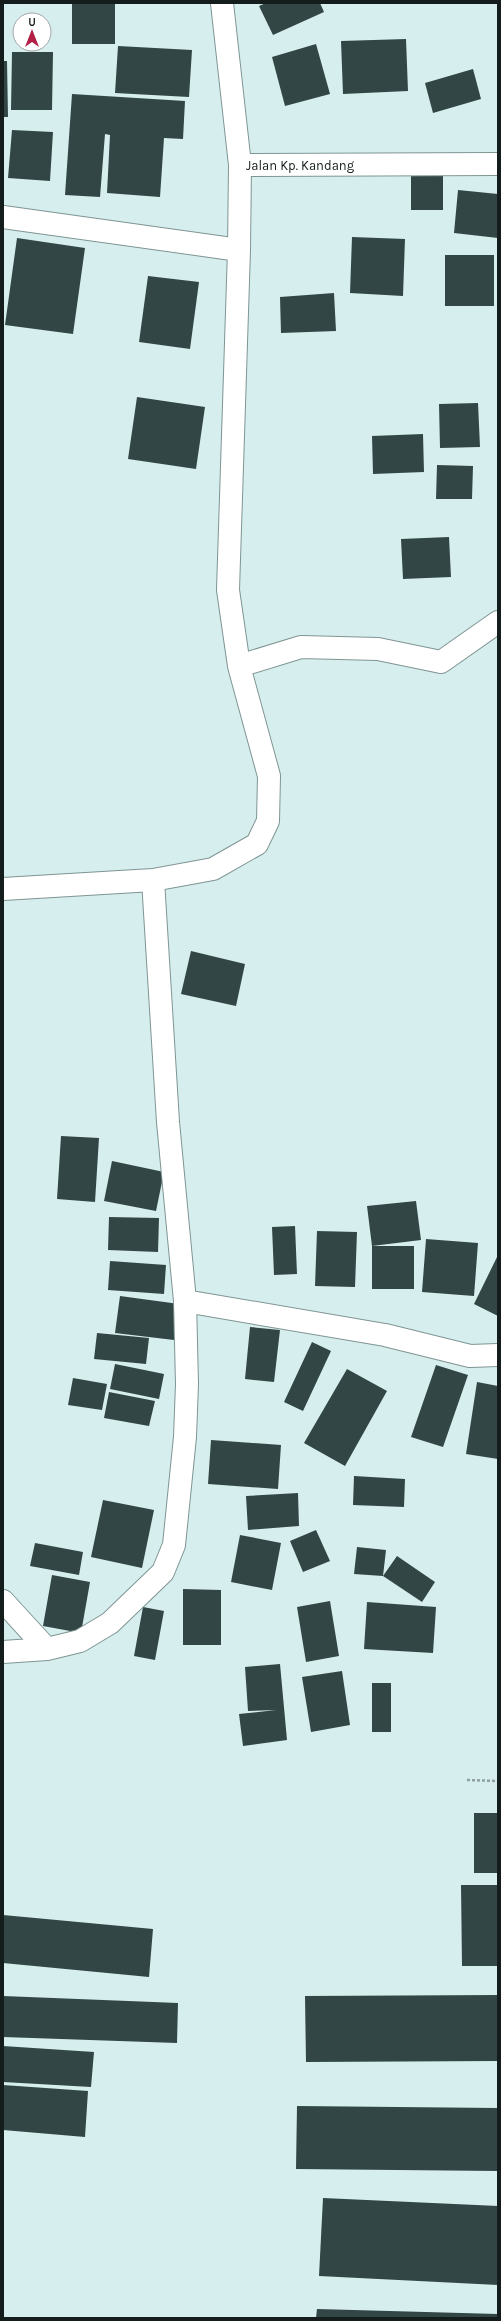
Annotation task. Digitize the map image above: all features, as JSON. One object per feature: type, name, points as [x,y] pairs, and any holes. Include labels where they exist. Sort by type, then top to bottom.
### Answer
[{"type":"street","name":"Jalan Kp. Kandang","points":[[222,3],[240,165],[498,164]]},
{"type":"street","points":[[3,889],[153,880],[213,869],[256,844],[268,821],[269,776],[239,666],[228,590],[240,165]]},
{"type":"street","points":[[3,217],[238,250]]},
{"type":"street","points":[[239,666],[300,647],[378,648],[441,662],[498,622]]},
{"type":"street","points":[[3,1652],[47,1649],[80,1641],[110,1623],[163,1572],[174,1545],[183,1453],[187,1384],[185,1301],[168,1122],[153,880]]},
{"type":"street","points":[[185,1301],[385,1336],[470,1356],[498,1355]]},
{"type":"street","points":[[3,1601],[47,1649]]},
{"type":"path","points":[[467,1780],[498,1781]]},
{"type":"building","points":[[72,3],[115,3],[115,44],[72,44]]},
{"type":"building","points":[[266,3],[320,3],[324,12],[273,35],[259,6]]},
{"type":"building","points":[[406,39],[408,91],[343,94],[341,41]]},
{"type":"building","points":[[316,44],[330,94],[285,106],[272,57]]},
{"type":"building","points":[[118,46],[192,50],[189,97],[115,93]]},
{"type":"building","points":[[12,52],[53,52],[52,110],[11,110]]},
{"type":"building","points":[[3,61],[7,61],[8,117],[3,117]]},
{"type":"building","points":[[473,69],[481,99],[433,113],[425,83]]},
{"type":"building","points":[[72,94],[185,101],[183,139],[164,138],[160,197],[107,193],[110,135],[105,134],[100,197],[65,195]]},
{"type":"building","points":[[12,130],[53,132],[50,181],[8,178]]},
{"type":"building","points":[[411,167],[443,167],[443,210],[411,210]]},
{"type":"building","points":[[458,190],[498,194],[498,238],[454,233]]},
{"type":"building","points":[[352,237],[405,239],[403,296],[350,293]]},
{"type":"building","points":[[17,238],[85,248],[73,334],[5,325]]},
{"type":"building","points":[[445,255],[494,255],[494,306],[445,306]]},
{"type":"building","points":[[148,276],[199,282],[190,349],[139,342]]},
{"type":"building","points":[[334,293],[336,331],[281,333],[280,297]]},
{"type":"building","points":[[137,397],[205,407],[196,469],[128,459]]},
{"type":"building","points":[[478,403],[480,447],[440,448],[439,404]]},
{"type":"building","points":[[423,434],[424,472],[373,474],[372,436]]},
{"type":"building","points":[[437,465],[473,466],[472,499],[436,499]]},
{"type":"building","points":[[449,537],[451,577],[403,579],[401,539]]},
{"type":"building","points":[[191,951],[245,964],[236,1006],[181,994]]},
{"type":"building","points":[[61,1136],[99,1138],[95,1202],[57,1199]]},
{"type":"building","points":[[112,1161],[164,1172],[156,1211],[104,1201]]},
{"type":"building","points":[[416,1201],[421,1240],[372,1246],[367,1206]]},
{"type":"building","points":[[109,1217],[159,1218],[158,1252],[108,1250]]},
{"type":"building","points":[[295,1226],[297,1274],[274,1275],[272,1227]]},
{"type":"building","points":[[317,1231],[357,1232],[355,1287],[315,1286]]},
{"type":"building","points":[[426,1239],[478,1243],[474,1296],[422,1292]]},
{"type":"building","points":[[372,1246],[414,1246],[414,1289],[372,1289]]},
{"type":"building","points":[[498,1255],[498,1316],[474,1304]]},
{"type":"building","points":[[110,1261],[166,1265],[164,1294],[108,1290]]},
{"type":"building","points":[[120,1296],[179,1304],[174,1340],[115,1333]]},
{"type":"building","points":[[250,1327],[280,1330],[274,1382],[245,1379]]},
{"type":"building","points":[[97,1333],[149,1338],[146,1364],[94,1359]]},
{"type":"building","points":[[312,1342],[331,1351],[303,1411],[284,1402]]},
{"type":"building","points":[[115,1364],[164,1374],[159,1399],[110,1389]]},
{"type":"building","points":[[436,1365],[468,1375],[443,1447],[411,1437]]},
{"type":"building","points":[[347,1369],[387,1391],[345,1466],[304,1443]]},
{"type":"building","points":[[73,1378],[107,1384],[102,1410],[68,1405]]},
{"type":"building","points":[[477,1382],[498,1386],[498,1459],[466,1454]]},
{"type":"building","points":[[109,1392],[155,1401],[149,1426],[104,1418]]},
{"type":"building","points":[[211,1440],[281,1445],[278,1489],[208,1484]]},
{"type":"building","points":[[354,1476],[405,1479],[404,1507],[353,1505]]},
{"type":"building","points":[[298,1493],[299,1526],[248,1530],[246,1496]]},
{"type":"building","points":[[103,1500],[154,1510],[142,1568],[91,1557]]},
{"type":"building","points":[[316,1530],[330,1561],[303,1572],[290,1541]]},
{"type":"building","points":[[240,1535],[281,1543],[272,1590],[231,1582]]},
{"type":"building","points":[[35,1543],[83,1552],[79,1575],[30,1566]]},
{"type":"building","points":[[357,1547],[386,1550],[383,1576],[354,1574]]},
{"type":"building","points":[[397,1556],[435,1582],[422,1602],[383,1576]]},
{"type":"building","points":[[52,1575],[90,1582],[81,1633],[43,1626]]},
{"type":"building","points":[[183,1589],[221,1590],[221,1645],[183,1645]]},
{"type":"building","points":[[330,1601],[339,1656],[306,1662],[297,1607]]},
{"type":"building","points":[[367,1602],[436,1607],[433,1653],[364,1649]]},
{"type":"building","points":[[143,1607],[164,1611],[155,1660],[134,1656]]},
{"type":"building","points":[[280,1664],[287,1740],[243,1746],[239,1714],[276,1710],[248,1711],[245,1667]]},
{"type":"building","points":[[342,1671],[350,1725],[311,1732],[302,1677]]},
{"type":"building","points":[[372,1683],[391,1683],[391,1732],[372,1732]]},
{"type":"building","points":[[474,1813],[498,1813],[498,1873],[474,1873]]},
{"type":"building","points":[[461,1885],[498,1885],[498,1966],[462,1966]]},
{"type":"building","points":[[3,1915],[153,1929],[149,1977],[3,1963]]},
{"type":"building","points":[[498,1995],[498,2061],[306,2062],[305,1996]]},
{"type":"building","points":[[3,1996],[178,2003],[177,2043],[3,2037]]},
{"type":"building","points":[[3,2046],[94,2052],[91,2087],[3,2082]]},
{"type":"building","points":[[3,2085],[88,2091],[85,2137],[3,2130]]},
{"type":"building","points":[[297,2106],[498,2108],[498,2171],[296,2169]]},
{"type":"building","points":[[323,2198],[498,2206],[498,2285],[319,2276]]},
{"type":"building","points":[[317,2309],[498,2314],[498,2318],[316,2318]]}]
